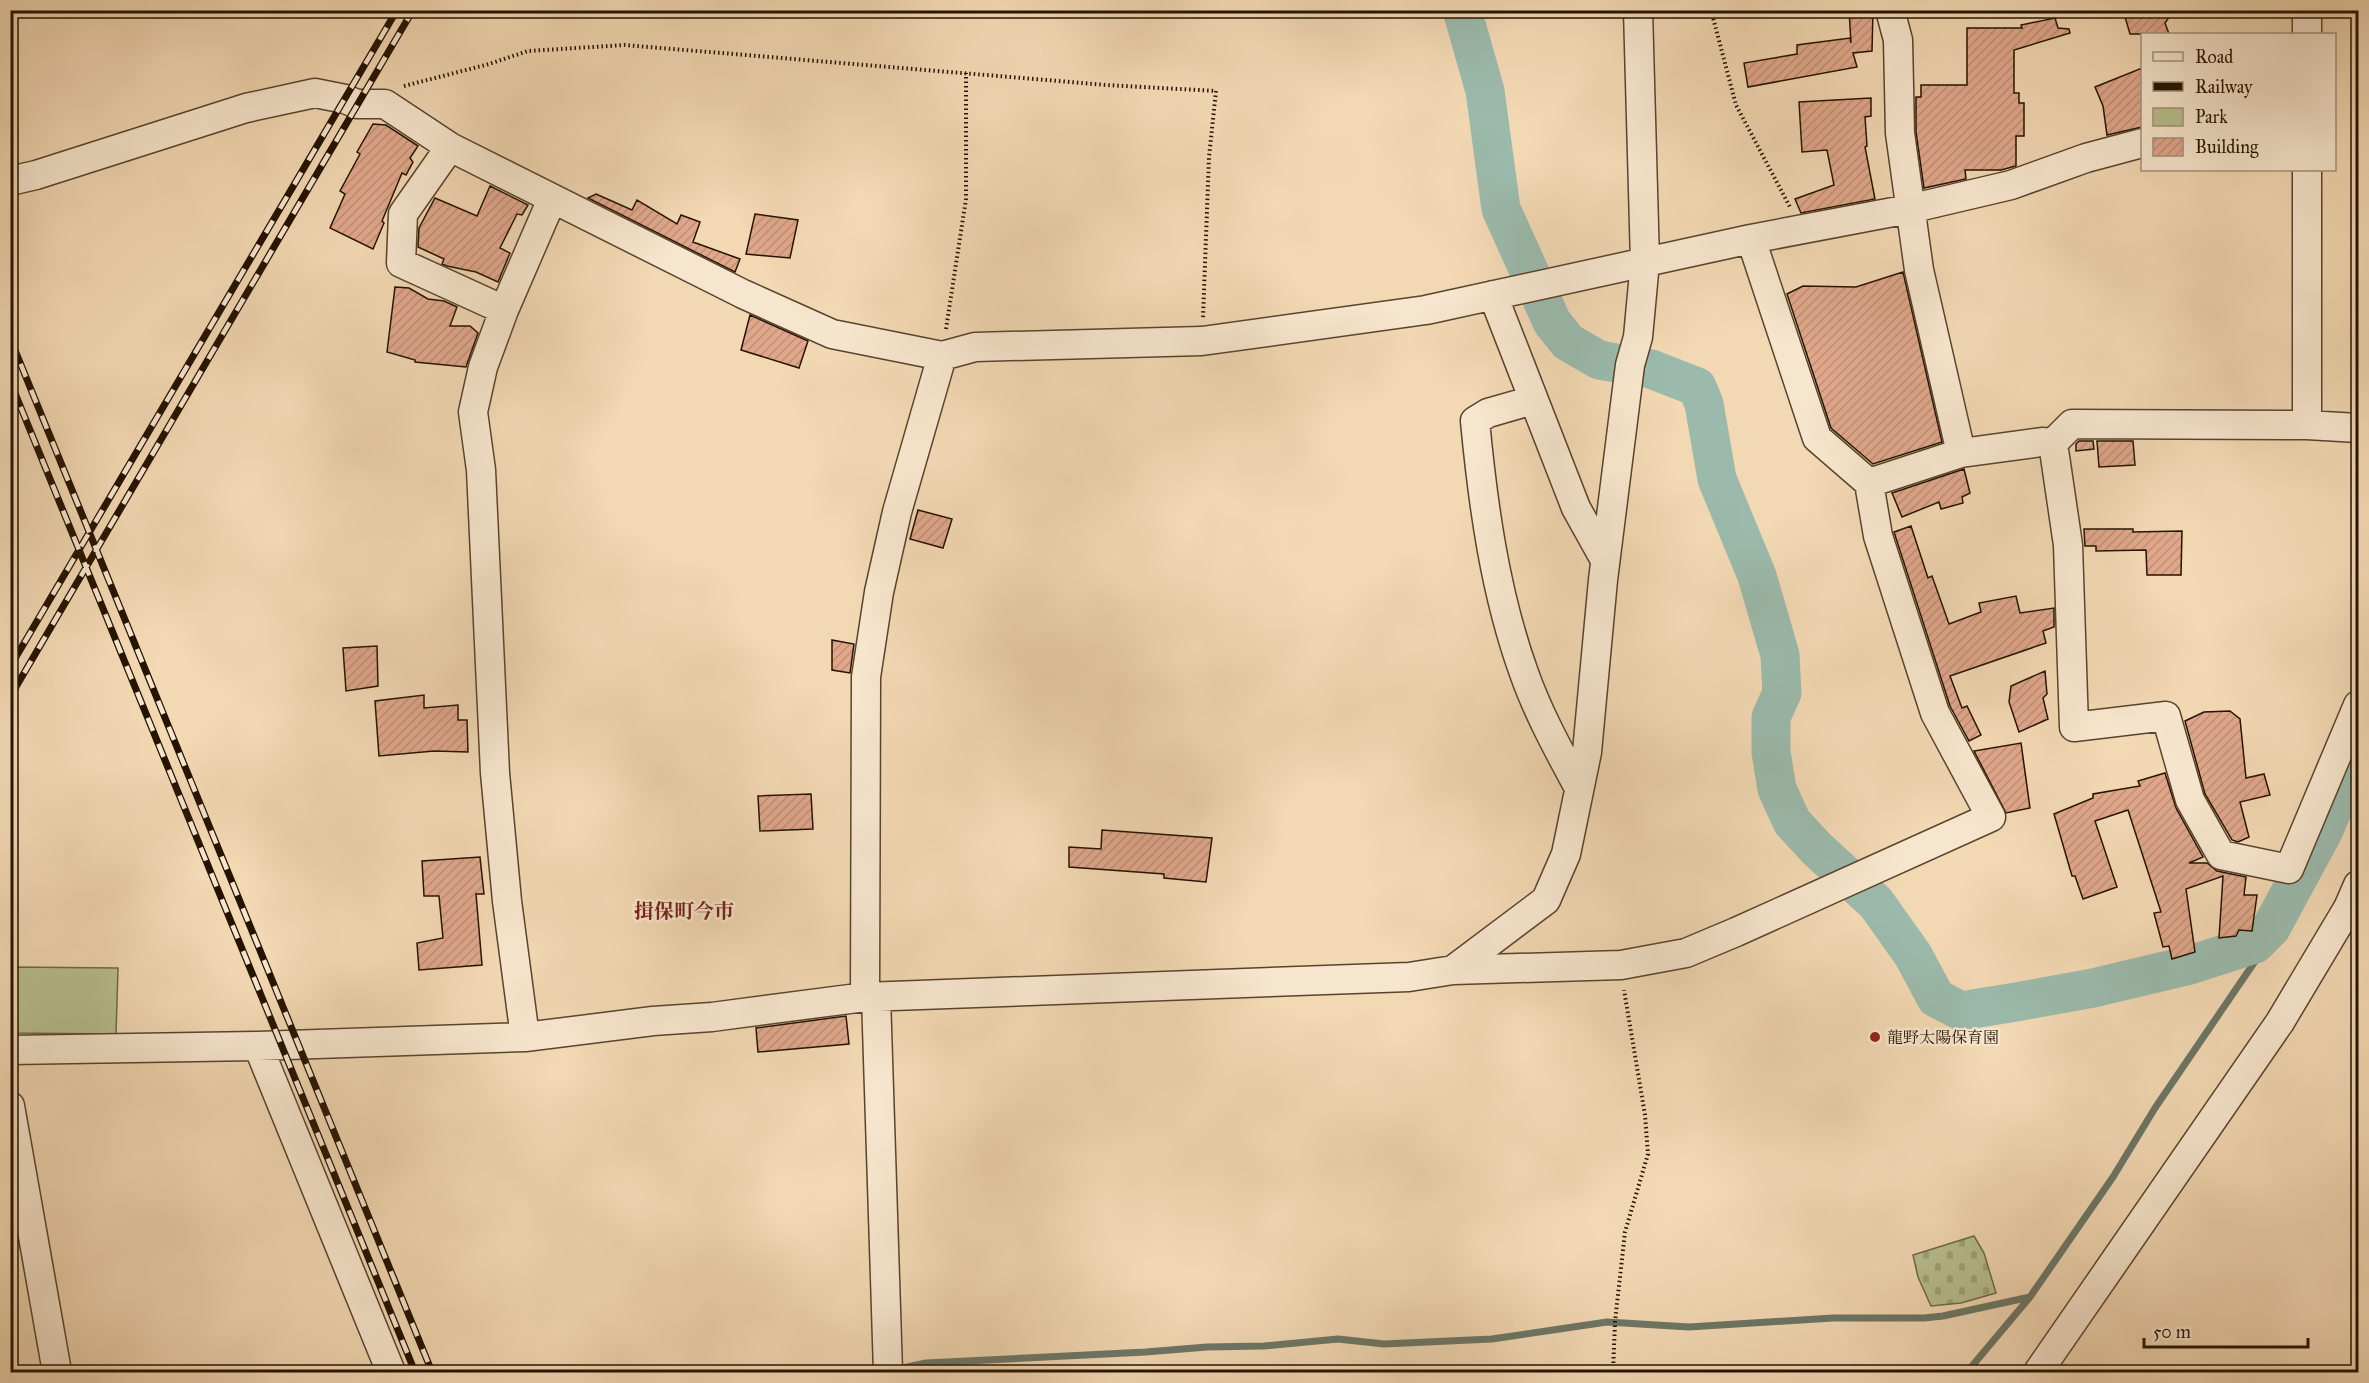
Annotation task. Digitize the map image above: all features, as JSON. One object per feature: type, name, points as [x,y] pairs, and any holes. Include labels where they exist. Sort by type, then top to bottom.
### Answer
[{"type":"street","points":[[1453,970],[1546,900],[1566,854],[1587,752],[1605,560],[1630,365],[1638,337],[1645,262],[1638,10]]},
{"type":"street","points":[[1890,10],[1898,40],[1900,133],[1909,209],[1926,304],[1961,453]]},
{"type":"street","points":[[2307,10],[2307,33]]},
{"type":"street","points":[[10,181],[36,175],[246,108],[315,93],[357,104],[385,105],[450,147],[743,294],[832,334],[942,356],[975,346],[1202,341],[1426,310],[1752,239],[1909,209],[2011,184],[2086,158],[2141,143]]},
{"type":"street","points":[[450,147],[404,214],[401,263],[504,310]]},
{"type":"street","points":[[2307,171],[2307,425],[2313,425]]},
{"type":"street","points":[[525,1037],[507,901],[495,773],[481,470],[473,412],[483,367],[504,310],[552,199]]},
{"type":"street","points":[[10,1050],[258,1046],[525,1037],[653,1021],[712,1017],[871,996],[1409,977],[1453,970],[1621,965],[1686,953],[1991,816],[1935,713],[1878,536],[1869,483],[1816,438],[1752,239]]},
{"type":"street","points":[[1493,295],[1576,508],[1605,560]]},
{"type":"street","points":[[888,1372],[871,996],[866,677],[879,592],[897,512],[942,356]]},
{"type":"street","points":[[1533,400],[1488,413],[1475,422],[1484,502],[1502,597],[1524,673],[1558,749],[1579,788]]},
{"type":"street","points":[[2054,443],[2072,424],[2313,425],[2358,428]]},
{"type":"street","points":[[1869,483],[1961,453],[2042,442],[2054,443]]},
{"type":"street","points":[[2054,443],[2068,545],[2074,727],[2166,716],[2190,801],[2222,855],[2289,869],[2358,705]]},
{"type":"street","points":[[2038,1372],[2280,1022],[2348,908],[2358,885]]},
{"type":"street","points":[[258,1046],[391,1372]]},
{"type":"street","points":[[10,1106],[57,1372]]},
{"type":"path","points":[[1711,10],[1736,105],[1801,229]]},
{"type":"path","points":[[385,105],[396,88],[489,64],[528,51],[625,45],[966,74],[1216,92],[1209,157],[1202,341]]},
{"type":"path","points":[[942,356],[966,199],[966,74]]},
{"type":"path","points":[[1613,1372],[1615,1322],[1625,1232],[1648,1154],[1645,1115],[1631,1040],[1621,965]]},
{"type":"green space","points":[[11,967],[118,968],[116,1034],[11,1033]]},
{"type":"green space","points":[[1974,1236],[1984,1253],[1996,1293],[1961,1303],[1931,1306],[1918,1277],[1913,1255]]},
{"type":"building","points":[[1849,10],[1873,10],[1872,51],[1853,53],[1857,67],[1748,87],[1744,63],[1797,54],[1797,45],[1850,38],[1851,43]]},
{"type":"building","points":[[2123,10],[2174,10],[2165,23],[2169,33],[2130,34]]},
{"type":"building","points":[[2055,18],[2058,28],[2069,29],[2070,33],[2014,50],[2014,93],[2019,93],[2019,103],[2024,103],[2024,136],[2016,136],[2016,166],[2001,170],[1965,170],[1966,179],[1924,188],[1916,132],[1916,97],[1921,97],[1921,85],[1967,85],[1967,28],[2022,28],[2021,25]]},
{"type":"building","points":[[2141,68],[2141,127],[2107,135],[2103,106],[2095,87]]},
{"type":"building","points":[[1871,98],[1871,116],[1865,117],[1867,146],[1865,147],[1875,199],[1801,213],[1795,199],[1834,185],[1827,150],[1802,152],[1799,102]]},
{"type":"building","points":[[373,124],[386,125],[418,146],[410,158],[413,162],[406,175],[402,173],[373,249],[330,228],[345,194],[340,191],[360,154],[357,152]]},
{"type":"building","points":[[490,186],[528,205],[522,215],[517,214],[500,248],[510,253],[498,282],[476,272],[442,264],[444,259],[418,247],[419,228],[435,198],[477,216]]},
{"type":"building","points":[[596,194],[632,210],[637,200],[677,224],[681,215],[700,222],[693,242],[740,259],[735,272],[588,198]]},
{"type":"building","points":[[755,214],[798,220],[790,258],[746,254]]},
{"type":"building","points":[[1903,272],[1942,442],[1873,464],[1831,428],[1787,294],[1803,286],[1856,287]]},
{"type":"building","points":[[395,287],[409,288],[428,299],[444,301],[457,307],[450,326],[470,326],[478,333],[466,367],[415,362],[415,360],[387,352]]},
{"type":"building","points":[[750,315],[808,341],[799,368],[741,350]]},
{"type":"building","points":[[2079,441],[2093,441],[2094,449],[2076,451],[2076,444]]},
{"type":"building","points":[[2097,441],[2133,441],[2135,465],[2099,467]]},
{"type":"building","points":[[1964,469],[1970,493],[1962,497],[1963,503],[1941,509],[1939,502],[1902,517],[1892,493]]},
{"type":"building","points":[[918,510],[952,519],[943,548],[910,539]]},
{"type":"building","points":[[1911,526],[1928,578],[1932,576],[1949,624],[1981,612],[1979,603],[2016,596],[2020,613],[2054,608],[2054,627],[2043,631],[2046,643],[1950,676],[1962,708],[1967,706],[1981,735],[1969,741],[1950,706],[1894,532]]},
{"type":"building","points":[[2084,529],[2133,529],[2133,532],[2182,531],[2181,575],[2147,575],[2146,550],[2096,551],[2096,546],[2085,546]]},
{"type":"building","points":[[832,640],[854,644],[850,673],[832,670]]},
{"type":"building","points":[[377,646],[378,686],[346,691],[343,648]]},
{"type":"building","points":[[2045,671],[2047,694],[2043,698],[2048,719],[2019,732],[2009,702],[2011,686]]},
{"type":"building","points":[[424,695],[424,708],[458,705],[458,720],[467,720],[468,752],[434,751],[379,756],[375,701]]},
{"type":"building","points":[[2230,711],[2240,719],[2246,778],[2264,774],[2270,795],[2240,802],[2249,837],[2238,842],[2232,840],[2205,794],[2185,721],[2204,712]]},
{"type":"building","points":[[2021,743],[2030,808],[2006,813],[1974,751]]},
{"type":"building","points":[[2165,773],[2176,808],[2203,857],[2189,863],[2207,863],[2217,871],[2246,877],[2244,895],[2257,895],[2252,931],[2239,930],[2236,936],[2219,938],[2223,876],[2186,889],[2195,952],[2172,959],[2169,946],[2163,947],[2154,913],[2161,912],[2128,810],[2095,821],[2117,887],[2083,899],[2075,876],[2072,876],[2054,814],[2093,798],[2093,794],[2140,786],[2138,781]]},
{"type":"building","points":[[811,794],[813,829],[760,831],[758,796]]},
{"type":"building","points":[[1102,830],[1212,838],[1206,882],[1164,878],[1164,874],[1069,867],[1069,847],[1101,849]]},
{"type":"building","points":[[480,857],[484,894],[476,894],[482,965],[419,970],[417,943],[443,938],[439,896],[424,896],[422,861]]},
{"type":"building","points":[[846,1016],[849,1044],[758,1052],[756,1028]]},
{"type":"waterway","points":[[1462,10],[1485,91],[1501,209],[1552,322],[1568,342],[1599,360],[1651,369],[1697,387],[1704,404],[1717,479],[1757,576],[1780,655],[1782,693],[1771,717],[1771,752],[1777,789],[1792,822],[1817,849],[1876,903],[1913,955],[1936,998],[1961,1011],[2016,1002],[2093,988],[2190,965],[2255,944],[2271,928],[2324,830],[2358,748]]},
{"type":"waterway","points":[[893,1370],[926,1363],[1207,1347],[1264,1346],[1338,1339],[1384,1344],[1492,1339],[1607,1322],[1689,1327],[1833,1318],[1924,1318],[2030,1297],[2113,1177],[2155,1108],[2262,951],[2267,932]]},
{"type":"waterway","points":[[1967,1372],[2030,1297]]},
{"type":"railway","points":[[10,667],[397,10]]},
{"type":"railway","points":[[10,697],[413,10]]},
{"type":"railway","points":[[10,338],[432,1372]]},
{"type":"railway","points":[[10,381],[415,1372]]},
{"type":"place","name":"龍野太陽保育園","points":[[1875,1037]]},
{"type":"district","name":"揖保町今市","points":[[684,911]]}]
